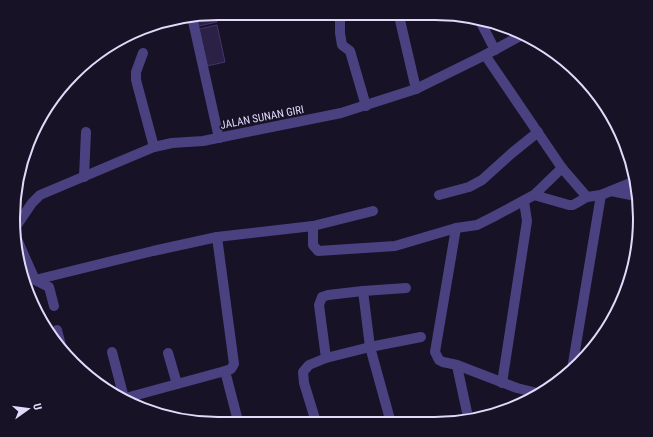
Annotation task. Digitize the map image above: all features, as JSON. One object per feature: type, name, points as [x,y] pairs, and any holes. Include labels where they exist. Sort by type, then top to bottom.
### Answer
[{"type":"street","points":[[340,20],[342,45],[350,51],[366,106]]},
{"type":"street","points":[[400,20],[416,89]]},
{"type":"street","points":[[193,22],[219,138]]},
{"type":"street","points":[[483,26],[495,50]]},
{"type":"street","name":"JALAN SUNAN GIRI","points":[[20,221],[32,203],[40,196],[154,147],[172,143],[203,141],[219,138],[341,113],[366,106],[416,89],[517,38]]},
{"type":"street","points":[[143,52],[136,72],[136,80],[154,147]]},
{"type":"street","points":[[485,55],[562,168],[587,197]]},
{"type":"street","points":[[84,178],[86,132]]},
{"type":"street","points":[[439,196],[482,180],[538,132]]},
{"type":"street","points":[[313,226],[313,245],[318,252],[395,246],[456,228],[476,225],[524,201],[534,194],[562,168]]},
{"type":"street","points":[[534,194],[573,205],[587,197],[601,195],[630,183]]},
{"type":"street","points":[[611,191],[631,195]]},
{"type":"street","points":[[573,360],[601,195]]},
{"type":"street","points":[[502,383],[527,221],[524,201]]},
{"type":"street","points":[[35,280],[217,236],[313,226],[373,211]]},
{"type":"street","points":[[456,228],[435,352],[439,360],[443,362],[457,365],[502,383],[531,392]]},
{"type":"street","points":[[130,396],[225,371],[231,368],[234,364],[217,236]]},
{"type":"street","points":[[23,253],[35,280],[49,287],[54,306]]},
{"type":"street","points":[[326,358],[319,304],[322,298],[328,295],[406,288]]},
{"type":"street","points":[[363,291],[370,346],[389,417]]},
{"type":"street","points":[[57,330],[59,336]]},
{"type":"street","points":[[314,417],[304,383],[303,372],[309,365],[326,358],[370,346],[421,337]]},
{"type":"street","points":[[112,352],[121,391]]},
{"type":"street","points":[[168,353],[176,384]]},
{"type":"street","points":[[457,366],[467,414]]},
{"type":"street","points":[[225,371],[237,417]]},
{"type":"building","points":[[217,20],[217,22],[199,26],[198,21]]},
{"type":"building","points":[[217,25],[225,62],[207,66],[199,29]]}]
